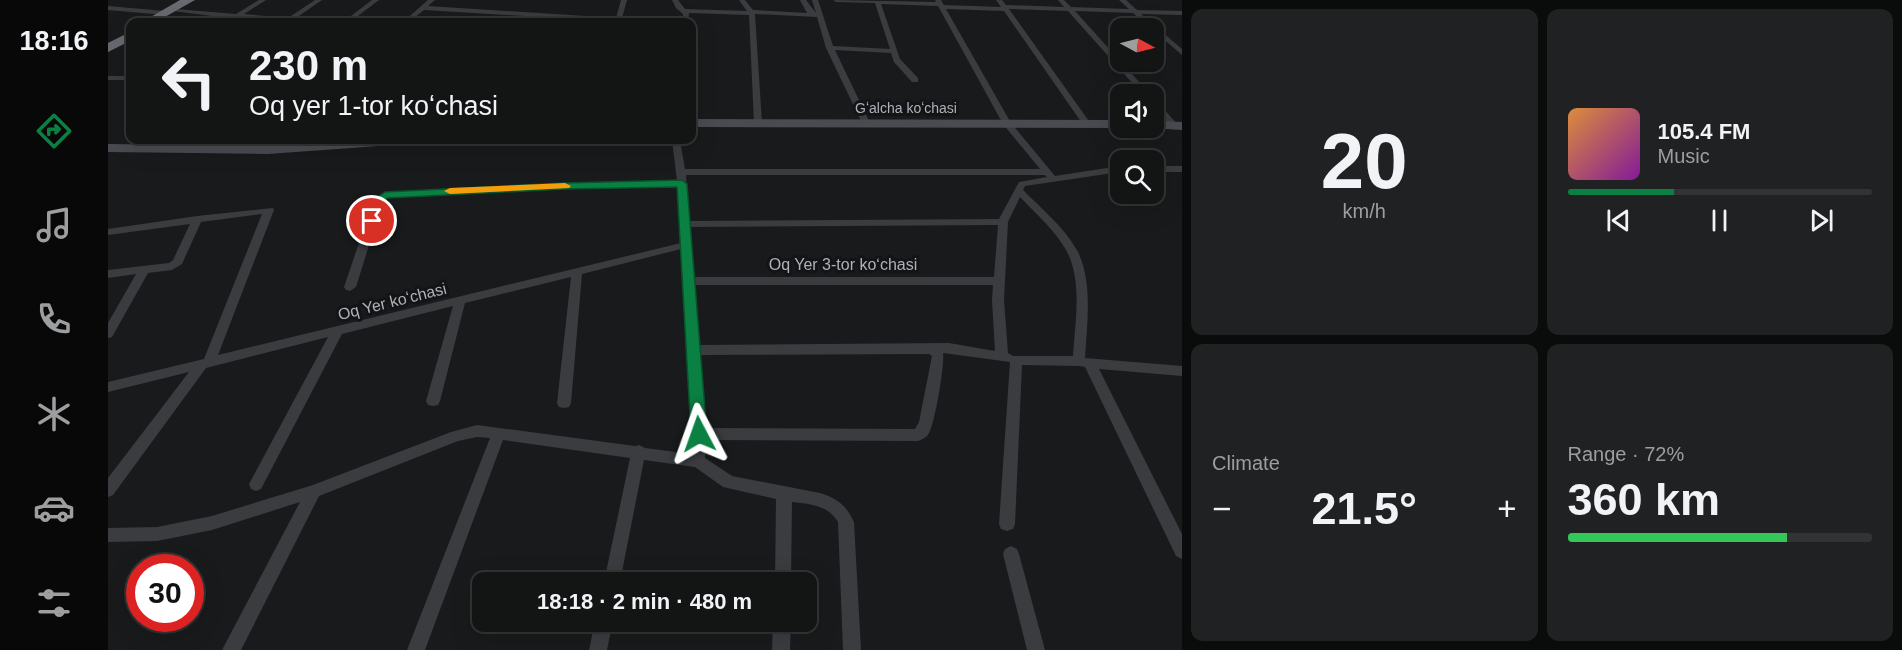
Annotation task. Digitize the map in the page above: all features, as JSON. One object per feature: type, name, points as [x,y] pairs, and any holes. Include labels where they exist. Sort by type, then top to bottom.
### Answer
[{"type":"highway","points":[[162,18],[189,0]]},
{"type":"highway","points":[[157,18],[197,0]]},
{"type":"highway","points":[[109,44],[126,36]]},
{"type":"street","points":[[233,18],[263,0]]},
{"type":"street","points":[[292,18],[319,0]]},
{"type":"street","points":[[351,18],[376,0]]},
{"type":"street","points":[[410,18],[432,0]]},
{"type":"street","points":[[619,18],[623,0]]},
{"type":"street","points":[[675,0],[678,7],[685,10],[815,15]]},
{"type":"street","points":[[742,0],[751,12],[758,123]]},
{"type":"street","points":[[803,0],[815,15],[866,123]]},
{"type":"street","points":[[815,0],[815,15]]},
{"type":"street","points":[[836,0],[1182,14]]},
{"type":"street","points":[[999,0],[1087,124]]},
{"type":"street","points":[[1061,0],[1137,84]]},
{"type":"street","points":[[1122,0],[1182,53]]},
{"type":"street","points":[[877,1],[897,60],[915,80]]},
{"type":"street","points":[[940,4],[1007,124],[1050,176]]},
{"type":"street","points":[[108,8],[257,18]]},
{"type":"street","points":[[423,8],[573,18]]},
{"type":"street","points":[[685,10],[685,18]]},
{"type":"street","points":[[830,48],[894,51]]},
{"type":"street","points":[[108,78],[126,78]]},
{"type":"street","points":[[1164,113],[1178,126]]},
{"type":"street","name":"Gʻalcha koʻchasi","points":[[696,123],[1110,124]]},
{"type":"street","points":[[108,148],[149,144],[302,144]]},
{"type":"street","points":[[677,144],[682,178],[699,434],[698,461]]},
{"type":"street","points":[[1164,169],[1182,169]]},
{"type":"street","points":[[350,287],[379,199],[385,195],[682,178],[1050,176],[1110,170]]},
{"type":"street","points":[[1007,524],[1009,358],[999,280],[1003,222],[1022,184],[1050,176]]},
{"type":"street","points":[[1018,190],[1042,215],[1075,257],[1085,362],[1182,551]]},
{"type":"street","points":[[108,232],[270,211],[205,363],[108,490]]},
{"type":"street","points":[[108,274],[172,266],[178,262],[197,219]]},
{"type":"street","points":[[684,224],[1003,222]]},
{"type":"street","name":"Oq Yer koʻchasi","points":[[108,387],[685,245]]},
{"type":"street","points":[[108,334],[143,270]]},
{"type":"street","points":[[564,403],[577,273]]},
{"type":"street","name":"Oq Yer 3-tor koʻchasi","points":[[688,281],[999,280]]},
{"type":"street","points":[[433,401],[460,300]]},
{"type":"street","points":[[256,484],[337,332]]},
{"type":"street","points":[[693,350],[949,348],[1009,358],[1182,371]]},
{"type":"street","points":[[699,434],[918,435],[926,422],[938,355],[932,349]]},
{"type":"street","points":[[109,536],[157,534],[182,530],[314,491],[466,432],[499,433],[639,451],[698,461],[728,482],[820,501],[836,506],[843,512],[846,522],[852,650]]},
{"type":"street","points":[[416,650],[499,433]]},
{"type":"street","points":[[614,572],[639,451]]},
{"type":"street","points":[[231,650],[314,491]]},
{"type":"street","points":[[783,572],[784,494]]},
{"type":"street","points":[[1011,554],[1036,650]]},
{"type":"street","points":[[598,650],[602,632]]},
{"type":"street","points":[[781,650],[782,632]]},
{"type":"slow traffic","points":[[450,191],[565,186]]},
{"type":"route","points":[[372,221],[379,199],[385,195],[565,186],[682,184],[699,434]]}]
